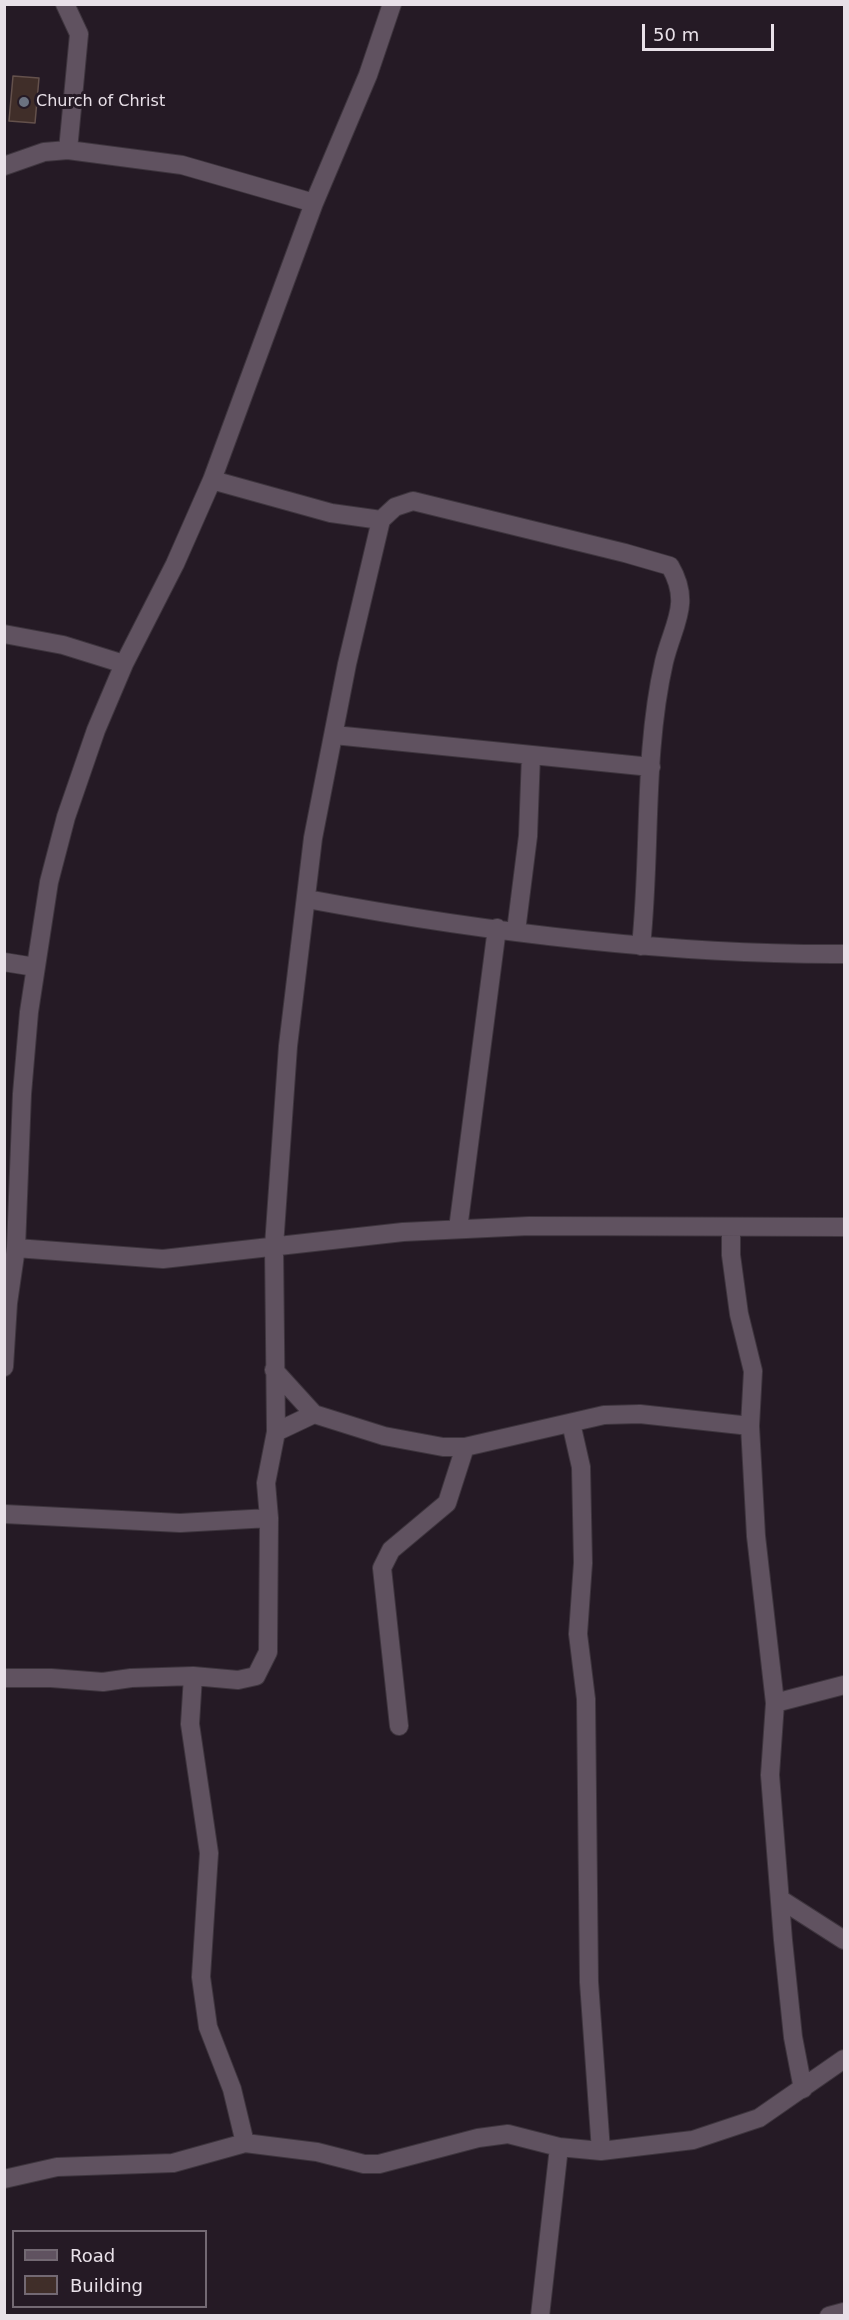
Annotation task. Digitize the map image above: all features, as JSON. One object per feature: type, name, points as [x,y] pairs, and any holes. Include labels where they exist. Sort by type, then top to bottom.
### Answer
[{"type":"street","points":[[65,4],[79,34],[68,150]]},
{"type":"street","points":[[4,1367],[6,1302],[16,1248],[22,1094],[35,966],[49,882],[66,818],[96,730],[124,664],[175,564],[212,480],[314,203],[368,75],[392,4]]},
{"type":"street","points":[[4,166],[44,152],[68,150],[182,165],[314,203]]},
{"type":"street","points":[[212,480],[331,513],[381,520]]},
{"type":"street","points":[[4,1678],[51,1678],[103,1682],[131,1678],[193,1676],[238,1680],[256,1676],[268,1652],[269,1518],[266,1484],[276,1432],[274,1246],[288,1046],[313,838],[381,520],[395,507],[413,501],[670,566],[680,584],[681,605],[664,663],[655,719],[646,900],[641,946]]},
{"type":"street","points":[[4,634],[63,645],[124,664]]},
{"type":"street","points":[[334,735],[651,767]]},
{"type":"street","points":[[516,931],[528,836],[531,755]]},
{"type":"street","points":[[306,898],[436,923],[497,928],[641,946],[767,954],[844,954]]},
{"type":"street","points":[[458,1229],[474,1087],[497,928]]},
{"type":"street","points":[[4,963],[35,966]]},
{"type":"street","points":[[16,1248],[163,1259],[403,1232],[458,1229],[529,1226],[844,1227]]},
{"type":"street","points":[[731,1228],[731,1255],[739,1314],[753,1371],[750,1426],[756,1536],[775,1703],[770,1775],[793,2037],[803,2089]]},
{"type":"street","points":[[274,1370],[314,1414],[384,1436],[443,1447],[465,1447],[604,1415],[640,1414],[750,1426]]},
{"type":"street","points":[[276,1432],[314,1414]]},
{"type":"street","points":[[571,1423],[581,1467],[583,1563],[578,1634],[586,1699],[588,1960],[591,2040],[601,2151]]},
{"type":"street","points":[[399,1726],[382,1569],[391,1550],[447,1503],[465,1447]]},
{"type":"street","points":[[4,1514],[180,1523],[269,1518]]},
{"type":"street","points":[[193,1676],[190,1724],[209,1853],[201,1977],[208,2027],[232,2089],[245,2143]]},
{"type":"street","points":[[775,1703],[844,1686]]},
{"type":"street","points":[[780,1899],[844,1940]]},
{"type":"street","points":[[4,2179],[57,2167],[173,2163],[245,2143],[317,2152],[364,2164],[379,2164],[478,2139],[508,2134],[559,2147],[601,2151],[643,2148],[693,2140],[724,2132],[759,2118],[844,2059]]},
{"type":"street","points":[[540,2316],[559,2147]]},
{"type":"street","points":[[829,2316],[844,2312]]},
{"type":"building","points":[[13,76],[39,78],[35,123],[9,121]]},
{"type":"place","name":"Church of Christ","points":[[24,102]]}]
